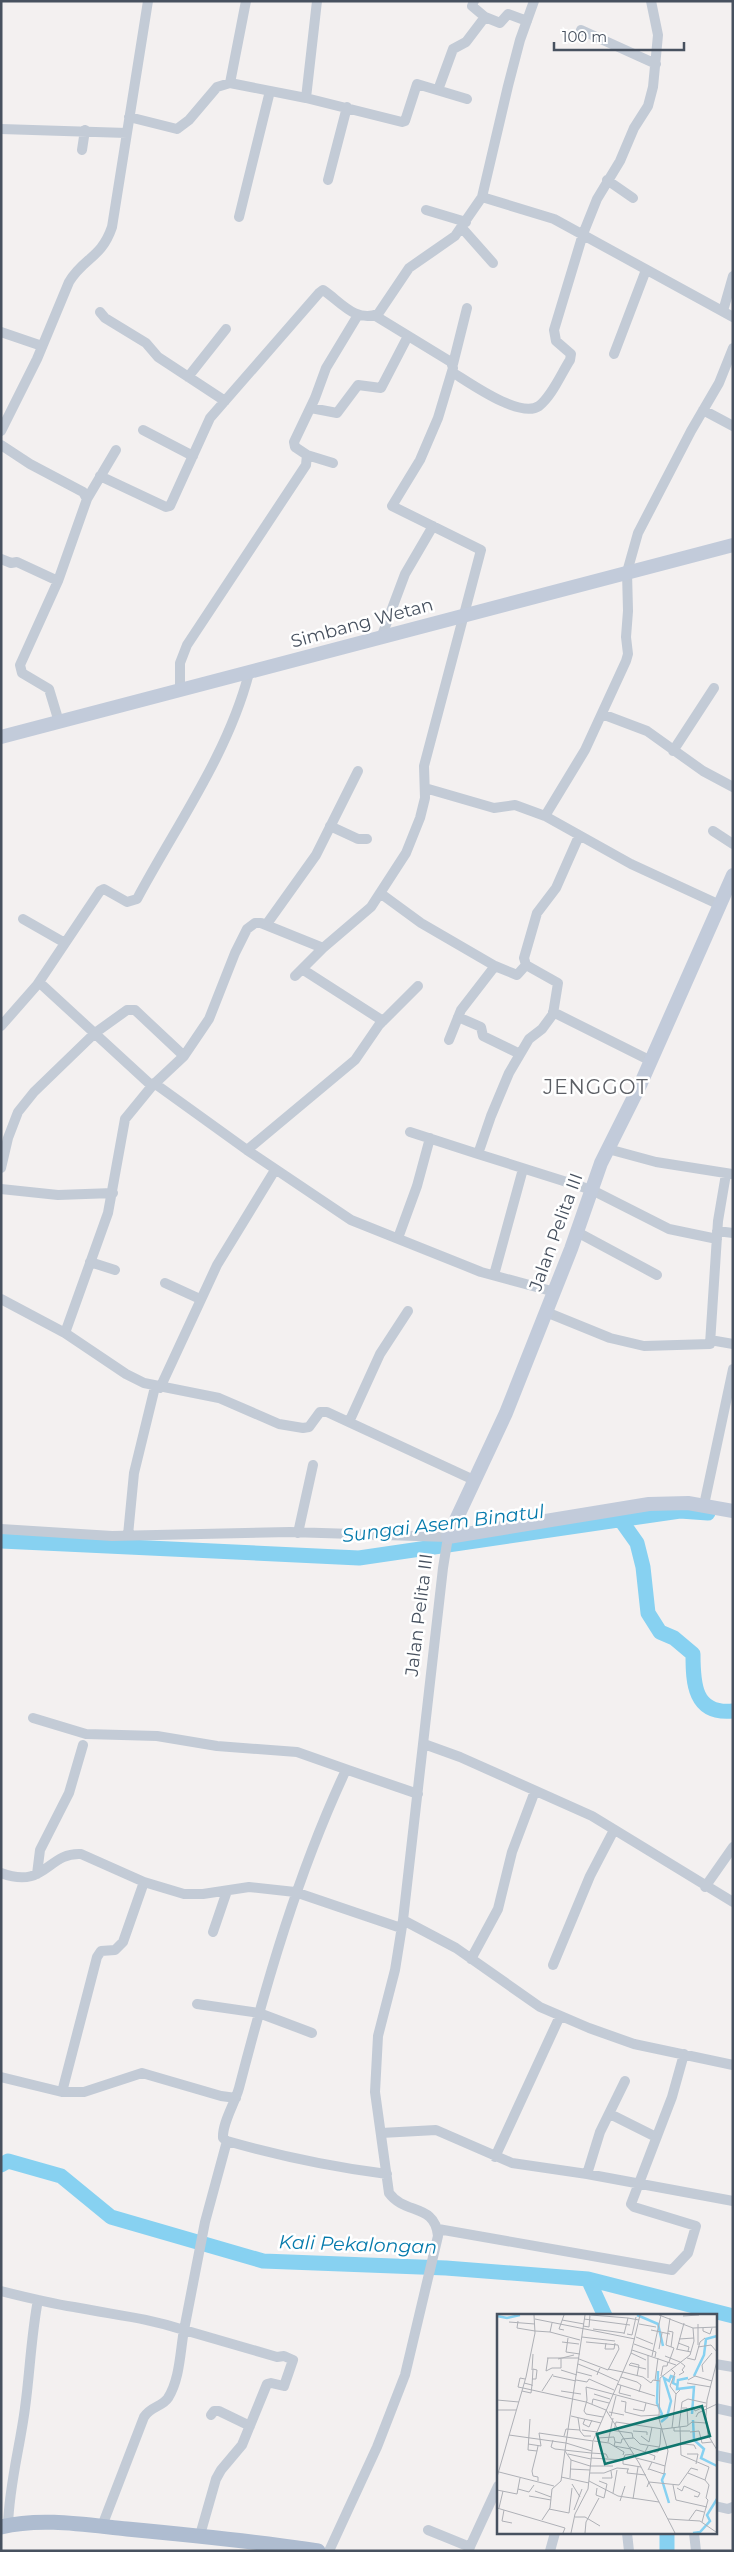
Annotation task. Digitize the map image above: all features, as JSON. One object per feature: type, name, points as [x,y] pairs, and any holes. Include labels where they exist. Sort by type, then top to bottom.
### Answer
[{"type":"main road","points":[[5,2527],[29,2523],[102,2526],[200,2535],[318,2551]]},
{"type":"street","points":[[1,431],[76,271],[95,257],[107,242],[112,227],[148,1]]},
{"type":"street","points":[[230,84],[246,1]]},
{"type":"street","points":[[306,98],[318,1]]},
{"type":"street","points":[[474,1],[472,6],[485,17],[500,23],[508,14],[527,22]]},
{"type":"street","points":[[100,476],[166,507],[172,504],[210,418],[319,292],[323,290],[358,315],[378,314],[408,268],[464,225],[482,197],[503,113],[504,102],[534,1]]},
{"type":"street","points":[[374,315],[514,407],[526,410],[533,409],[544,401],[570,360],[571,354],[556,341],[554,330],[583,234],[597,199],[620,161],[634,128],[648,106],[653,87],[653,62],[658,35],[650,1]]},
{"type":"street","points":[[438,90],[453,49],[466,42],[485,17]]},
{"type":"street","points":[[581,30],[641,55],[653,62]]},
{"type":"street","points":[[129,117],[177,129],[189,120],[217,87],[230,84],[270,90],[402,122],[405,121],[417,84],[467,99]]},
{"type":"street","points":[[239,216],[270,90]]},
{"type":"street","points":[[328,180],[347,108]]},
{"type":"street","points":[[1,129],[85,130],[126,133]]},
{"type":"street","points":[[82,150],[85,130]]},
{"type":"street","points":[[607,180],[633,198]]},
{"type":"street","points":[[482,197],[554,220],[583,234],[733,317]]},
{"type":"street","points":[[426,210],[464,225],[493,263]]},
{"type":"street","points":[[614,354],[646,270]]},
{"type":"street","points":[[723,311],[733,276]]},
{"type":"street","points":[[384,1021],[299,972],[323,948],[371,907],[414,838],[424,804],[424,766],[480,548],[394,508],[393,502],[420,460],[438,418],[466,308]]},
{"type":"street","points":[[100,312],[105,318],[146,343],[158,357],[225,401]]},
{"type":"street","points":[[333,463],[308,455],[295,447],[294,442],[311,408],[326,368],[358,315]]},
{"type":"street","points":[[188,377],[226,329]]},
{"type":"street","points":[[1,332],[42,346]]},
{"type":"street","points":[[311,408],[337,413],[358,386],[381,388],[408,336]]},
{"type":"street","points":[[545,816],[585,750],[628,654],[626,637],[628,572],[638,533],[719,383],[733,348]]},
{"type":"street","points":[[703,410],[733,426]]},
{"type":"street","points":[[143,430],[194,456]]},
{"type":"street","points":[[1,445],[30,464],[83,492],[87,499]]},
{"type":"street","points":[[59,722],[48,689],[22,673],[20,665],[58,581],[87,499],[116,450]]},
{"type":"street","points":[[180,690],[180,663],[187,645],[244,557],[297,482],[306,465],[308,455]]},
{"type":"street","points":[[381,638],[405,574],[434,526]]},
{"type":"street","name":"Simbang Wetan","points":[[1,737],[733,545]]},
{"type":"street","points":[[1,559],[11,563],[17,562],[58,581]]},
{"type":"street","points":[[2,1026],[37,985],[100,891],[104,889],[127,902],[136,899],[216,760],[242,698],[249,673]]},
{"type":"street","points":[[673,751],[714,688]]},
{"type":"street","points":[[602,714],[639,727],[703,771],[733,787]]},
{"type":"street","points":[[266,924],[316,855],[358,771]]},
{"type":"street","points":[[425,788],[494,808],[516,805],[545,816],[631,864],[720,905]]},
{"type":"street","points":[[330,826],[358,839],[366,839]]},
{"type":"street","points":[[713,831],[733,844]]},
{"type":"street","points":[[478,1154],[491,1116],[520,1054],[532,1036],[545,1026],[553,1012],[558,983],[526,965],[524,958],[537,913],[556,888],[580,836]]},
{"type":"street","name":"Jalan Pelita III","points":[[438,2233],[430,2215],[394,2200],[389,2193],[376,2092],[378,2036],[395,1970],[402,1924],[447,1539],[476,1481],[555,1292],[608,1149],[651,1061],[733,875]]},
{"type":"street","points":[[380,893],[421,923],[494,966],[517,975],[526,965]]},
{"type":"street","points":[[23,919],[65,943]]},
{"type":"street","points":[[65,1332],[113,1193],[125,1119],[153,1084],[184,1056],[211,1015],[230,962],[247,929],[255,923],[266,924],[323,948]]},
{"type":"street","points":[[449,1040],[458,1017],[494,966]]},
{"type":"street","points":[[37,985],[43,985],[153,1084],[275,1170],[351,1220],[494,1275],[555,1292]]},
{"type":"street","points":[[248,1150],[355,1060],[384,1021],[418,986]]},
{"type":"street","points":[[1,1168],[8,1138],[18,1112],[34,1092],[95,1033],[130,1009],[135,1010],[184,1056]]},
{"type":"street","points":[[553,1012],[651,1061]]},
{"type":"street","points":[[458,1017],[481,1027],[482,1036],[520,1054]]},
{"type":"street","points":[[410,1132],[592,1190],[669,1229],[717,1235],[733,1233]]},
{"type":"street","points":[[398,1238],[418,1186],[430,1138]]},
{"type":"street","points":[[546,1312],[610,1338],[644,1346],[709,1344],[717,1235],[729,1174],[656,1162],[608,1149]]},
{"type":"street","points":[[494,1275],[523,1169]]},
{"type":"street","points":[[128,1535],[134,1473],[158,1387],[222,1257],[275,1170]]},
{"type":"street","points":[[1,1189],[58,1194],[113,1193]]},
{"type":"street","points":[[577,1232],[657,1275]]},
{"type":"street","points":[[90,1262],[115,1270]]},
{"type":"street","points":[[165,1283],[200,1299]]},
{"type":"street","points":[[1,1299],[65,1332],[126,1374],[158,1387],[219,1398],[279,1424],[303,1428],[309,1427],[322,1411],[476,1481]]},
{"type":"street","points":[[348,1422],[380,1354],[408,1311]]},
{"type":"street","points":[[710,1340],[733,1344]]},
{"type":"street","points":[[704,1505],[733,1369]]},
{"type":"street","points":[[298,1533],[313,1465]]},
{"type":"street","points":[[1,1528],[128,1535],[298,1533],[447,1539],[649,1504],[704,1505],[733,1510]]},
{"type":"street","points":[[33,1718],[86,1734],[157,1736],[217,1746],[297,1752],[418,1794]]},
{"type":"street","points":[[424,1744],[460,1757],[592,1816],[705,1887],[733,1902]]},
{"type":"street","points":[[37,1874],[40,1850],[69,1793],[83,1745]]},
{"type":"street","points":[[348,1770],[344,1774],[295,1892],[236,2098],[223,2132],[223,2138],[227,2141],[284,2157],[332,2167],[387,2174]]},
{"type":"street","points":[[471,1958],[498,1909],[512,1852],[535,1791]]},
{"type":"street","points":[[553,1965],[590,1876],[614,1830]]},
{"type":"street","points":[[705,1887],[733,1847]]},
{"type":"street","points":[[1,1873],[20,1879],[37,1874],[72,1853],[80,1854],[144,1882],[189,1894],[249,1887],[295,1892],[402,1924],[446,1942],[471,1958],[530,2002],[560,2016],[634,2044],[733,2065]]},
{"type":"street","points":[[62,2092],[97,1957],[101,1951],[116,1950],[124,1942],[144,1882]]},
{"type":"street","points":[[213,1932],[227,1891]]},
{"type":"street","points":[[197,2004],[259,2013],[312,2033]]},
{"type":"street","points":[[495,2157],[560,2016]]},
{"type":"street","points":[[329,2551],[377,2447],[411,2354],[438,2233],[672,2270],[688,2253],[697,2227],[633,2206],[632,2203],[672,2097],[684,2054]]},
{"type":"street","points":[[1,2077],[62,2092],[84,2092],[142,2073],[221,2096],[236,2098]]},
{"type":"street","points":[[587,2174],[600,2132],[625,2081]]},
{"type":"street","points":[[610,2114],[656,2137]]},
{"type":"street","points":[[381,2132],[436,2130],[495,2157],[540,2168],[587,2174],[733,2201]]},
{"type":"street","points":[[102,2526],[144,2417],[151,2408],[166,2401],[178,2369],[205,2222],[227,2141]]},
{"type":"street","points":[[1,2291],[38,2300],[126,2314],[277,2357],[293,2358],[284,2386],[267,2384],[242,2445],[216,2479],[200,2535]]},
{"type":"street","points":[[5,2527],[25,2408],[32,2333],[38,2300]]},
{"type":"street","points":[[716,2364],[733,2367]]},
{"type":"street","points":[[716,2408],[733,2412]]},
{"type":"street","points":[[211,2415],[217,2410],[250,2426]]},
{"type":"street","points":[[716,2456],[733,2459]]},
{"type":"street","points":[[428,2530],[469,2549],[497,2488]]},
{"type":"street","points":[[716,2506],[728,2509],[733,2506]]},
{"type":"street","points":[[550,2551],[556,2534]]},
{"type":"street","points":[[627,2534],[629,2551]]},
{"type":"street","points":[[694,2534],[696,2551]]},
{"type":"waterway","name":"Sungai Asem Binatul","points":[[1,1541],[359,1558],[680,1511],[708,1513]]},
{"type":"waterway","points":[[620,1519],[637,1543],[643,1567],[648,1613],[660,1632],[674,1638],[693,1654],[695,1686],[703,1702],[710,1708],[720,1711],[733,1711]]},
{"type":"waterway","name":"Kali Pekalongan","points":[[1,2165],[8,2161],[61,2176],[111,2217],[263,2261],[446,2268],[588,2279],[733,2316]]},
{"type":"waterway","points":[[588,2279],[604,2314]]},
{"type":"waterway","points":[[667,2534],[667,2551]]},
{"type":"district","name":"JENGGOT","points":[[596,1087]]}]
